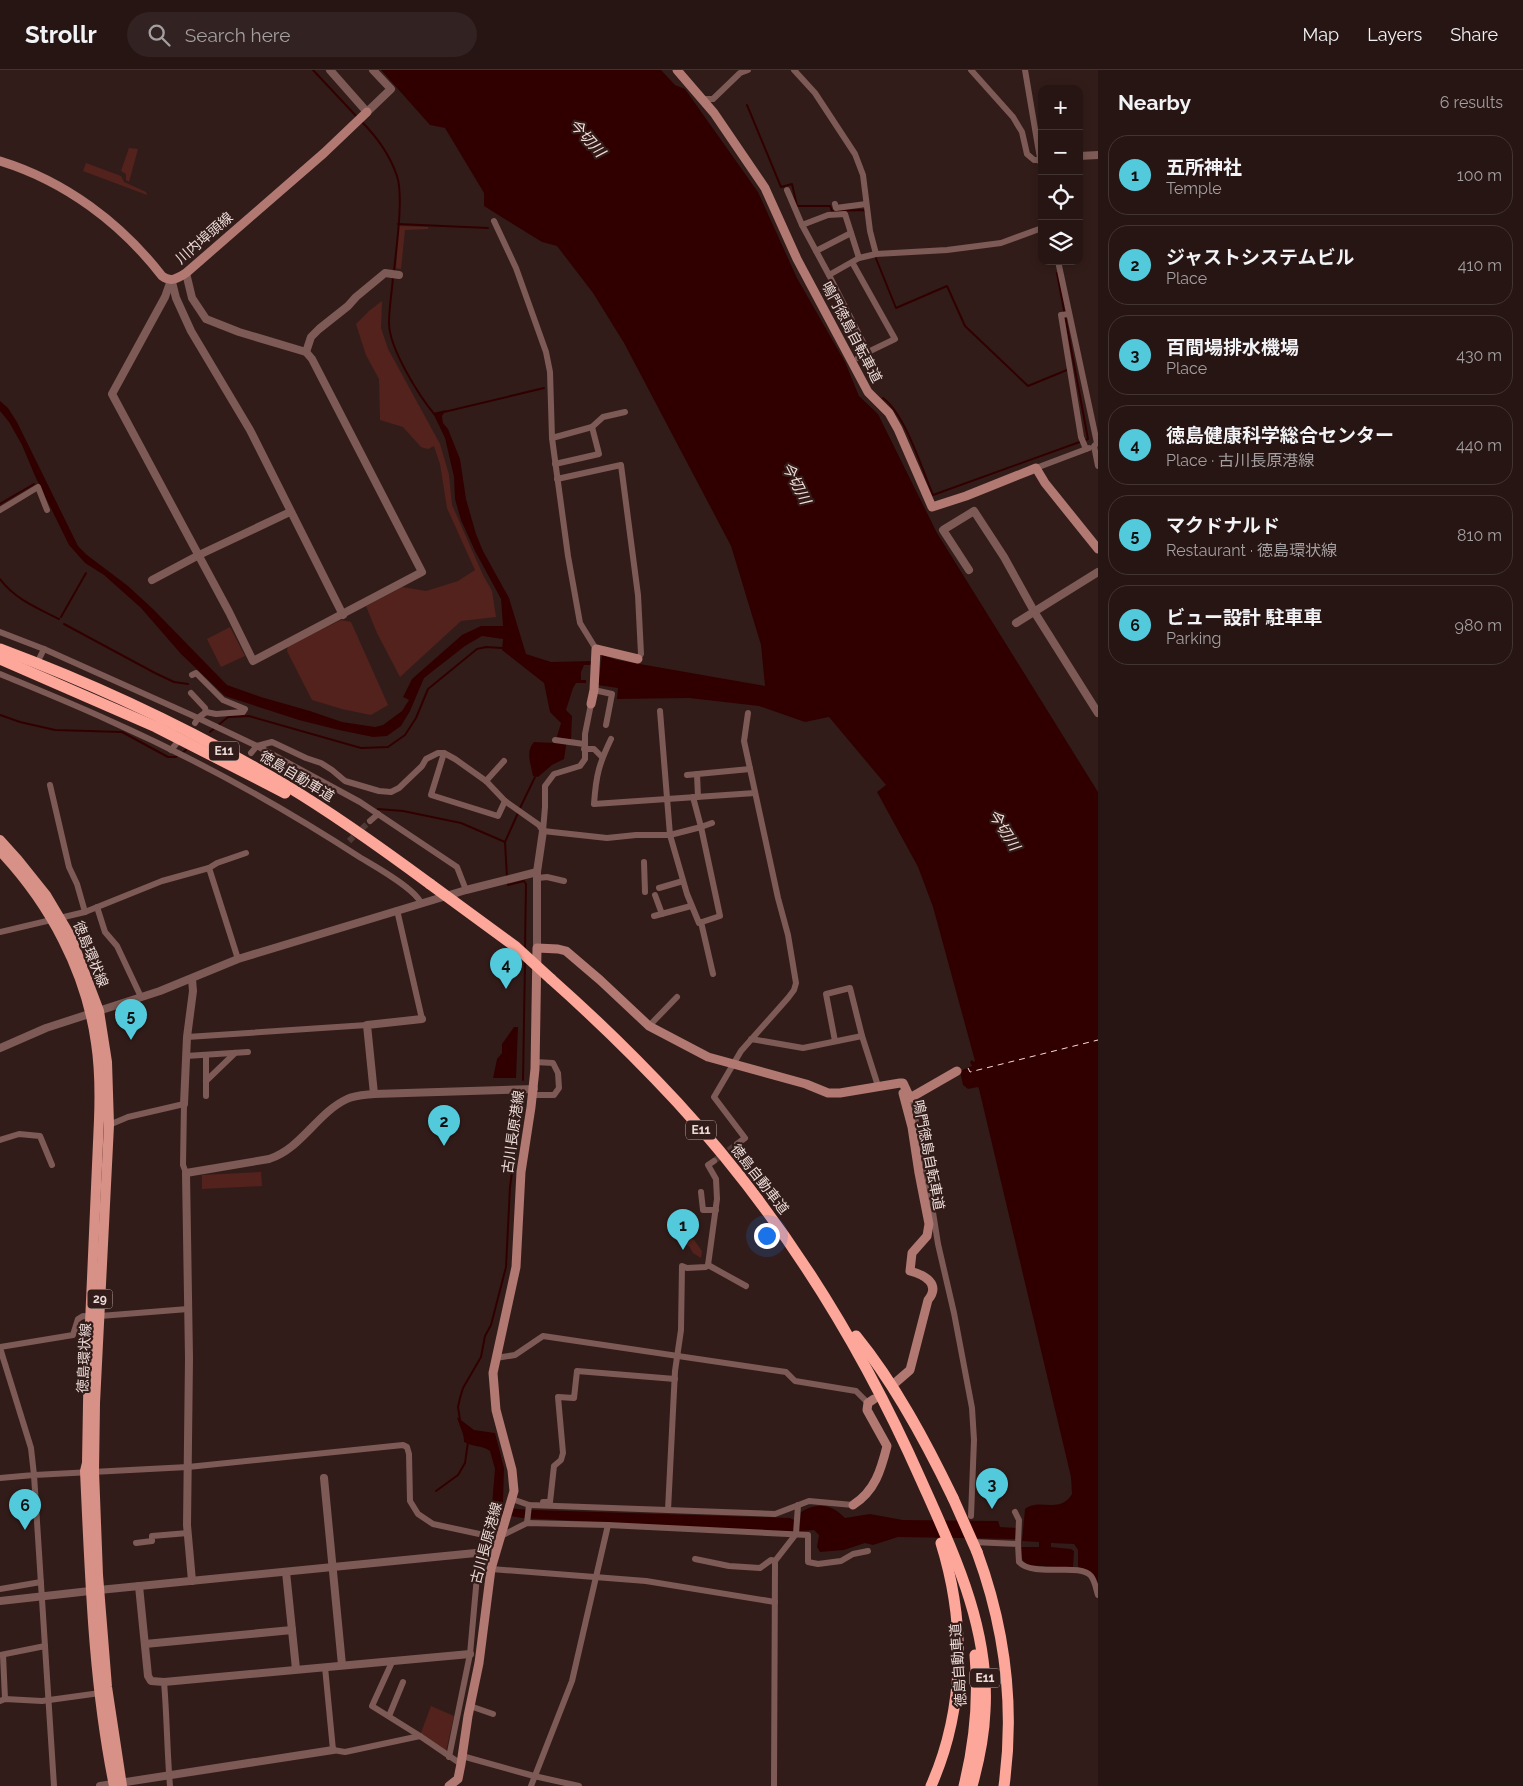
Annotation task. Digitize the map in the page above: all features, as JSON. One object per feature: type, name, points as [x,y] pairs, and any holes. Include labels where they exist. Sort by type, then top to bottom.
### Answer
[{"type":"highway","name":"徳島自動車道","points":[[0,649],[152,714],[222,749],[287,786],[380,847],[509,942],[551,978],[636,1059],[714,1144],[779,1229],[852,1340],[887,1405],[961,1572],[977,1625],[984,1672],[984,1722],[980,1754],[972,1786]]},
{"type":"highway","name":"徳島自動車道","points":[[0,659],[156,727],[275,788],[430,884]]},
{"type":"highway","points":[[828,1301],[873,1357],[917,1430],[953,1498],[977,1552],[992,1594],[1000,1630],[1007,1678],[1008,1745],[1004,1786]]},
{"type":"highway","points":[[929,1498],[945,1555],[956,1614],[958,1670],[956,1700],[950,1731],[931,1786]]},
{"type":"highway","name":"徳島自動車道","points":[[961,1572],[972,1633],[978,1697],[974,1736],[964,1786]]},
{"type":"main road","name":"鳴門徳島自転車道","points":[[677,70],[725,129],[764,188],[797,259],[868,392],[889,413],[898,429],[932,507],[966,496],[1036,468]]},
{"type":"main road","name":"川内埠頭線","points":[[0,161],[34,174],[85,202],[129,238],[162,276],[167,280],[171,280],[186,273],[228,234],[324,153],[367,112]]},
{"type":"main road","points":[[1036,468],[1045,484],[1098,548]]},
{"type":"main road","points":[[591,704],[594,690],[596,649],[638,659]]},
{"type":"main road","name":"徳島環状線","points":[[0,840],[24,867],[77,949],[108,1062],[109,1125],[95,1316]]},
{"type":"main road","name":"徳島環状線","points":[[0,852],[57,920]]},
{"type":"main road","points":[[537,948],[566,951],[649,1026],[698,1053],[806,1084],[828,1093],[840,1093],[903,1083],[910,1098],[957,1071]]},
{"type":"main road","name":"古川長原港線","points":[[449,1786],[457,1782],[462,1760],[479,1663],[491,1569],[514,1491],[512,1470],[494,1398],[493,1373],[516,1266],[521,1172],[533,1092],[535,1062],[537,948]]},
{"type":"main road","name":"徳島環状線","points":[[95,1013],[100,1096],[95,1403],[90,1471],[100,1693],[117,1784]]},
{"type":"main road","name":"鳴門徳島自転車道","points":[[895,1383],[910,1370],[928,1300],[934,1294],[932,1284],[923,1276],[910,1271],[912,1253],[927,1236],[929,1224],[918,1173],[912,1127],[900,1083]]},
{"type":"main road","points":[[853,1505],[864,1498],[871,1490],[887,1446],[867,1410],[871,1401]]},
{"type":"main road","name":"徳島環状線","points":[[95,1590],[117,1784]]},
{"type":"street","points":[[330,70],[367,112],[391,89],[373,70]]},
{"type":"street","points":[[702,99],[713,99],[740,73],[748,70]]},
{"type":"street","points":[[794,70],[815,92],[851,146],[863,175],[870,231],[876,254]]},
{"type":"street","points":[[971,70],[1013,117],[1022,132],[1027,154],[1034,160],[1038,160]]},
{"type":"street","points":[[1025,70],[1038,143]]},
{"type":"street","points":[[1083,156],[1098,154]]},
{"type":"street","points":[[787,190],[802,225],[868,352]]},
{"type":"street","points":[[835,204],[836,208],[866,204]]},
{"type":"street","points":[[802,225],[828,215],[845,214],[856,260],[898,337],[858,358]]},
{"type":"street","points":[[494,221],[516,268],[546,352],[550,372],[552,438],[555,464],[580,623],[596,649]]},
{"type":"street","points":[[829,276],[856,260],[876,254],[962,248],[1001,243],[1038,229]]},
{"type":"street","points":[[816,251],[851,233]]},
{"type":"street","points":[[1059,265],[1096,444],[1098,466]]},
{"type":"street","points":[[171,280],[166,297],[112,394],[199,555],[253,661],[422,572],[312,359],[306,352],[238,332],[206,319],[192,298],[186,273]]},
{"type":"street","points":[[306,352],[310,337],[348,306],[356,297],[385,273],[399,275]]},
{"type":"street","points":[[171,280],[176,298],[190,331],[250,430],[343,615]]},
{"type":"street","points":[[1069,314],[1061,315],[1081,437],[1086,449]]},
{"type":"street","points":[[552,438],[592,427],[603,417],[625,412]]},
{"type":"street","points":[[555,464],[599,454],[592,427]]},
{"type":"street","points":[[1036,468],[1096,444]]},
{"type":"street","points":[[557,479],[621,465],[638,595],[641,654],[638,659]]},
{"type":"street","points":[[0,510],[38,487],[47,510]]},
{"type":"street","points":[[970,570],[943,530],[974,511],[1004,557],[1035,613],[1098,712]]},
{"type":"street","points":[[152,580],[199,555],[290,512]]},
{"type":"street","points":[[1016,623],[1035,613],[1098,572]]},
{"type":"street","points":[[0,632],[44,649],[198,720],[225,730],[360,802],[457,867],[466,890]]},
{"type":"street","points":[[40,657],[44,649]]},
{"type":"street","points":[[192,675],[196,673],[223,700],[245,709],[243,712],[216,714],[206,712]]},
{"type":"street","points":[[0,674],[28,682],[237,779],[346,844],[406,887],[418,897],[421,903]]},
{"type":"street","points":[[594,690],[612,694],[606,725]]},
{"type":"street","points":[[191,693],[206,708],[206,712]]},
{"type":"street","points":[[537,948],[537,875],[545,807],[545,786],[554,774],[580,766],[585,759],[584,746],[591,704]]},
{"type":"street","points":[[660,711],[670,835],[691,906],[699,923],[720,916],[696,797],[698,774]]},
{"type":"street","points":[[198,720],[206,712]]},
{"type":"street","points":[[737,1144],[745,1138],[714,1097],[733,1064],[751,1039],[788,998],[794,990],[796,983],[788,935],[778,898],[744,740],[748,713]]},
{"type":"street","points":[[611,739],[602,757],[596,778],[594,804],[755,793]]},
{"type":"street","points":[[555,740],[571,742],[594,749],[602,757]]},
{"type":"street","points":[[251,753],[256,746],[272,742],[321,763],[345,782],[379,792],[391,792],[399,788],[422,766],[426,759],[438,753],[444,754],[456,759],[486,781],[505,801],[538,825],[542,831]]},
{"type":"street","points":[[444,754],[431,795],[498,816],[505,801]]},
{"type":"street","points":[[486,781],[504,761]]},
{"type":"street","points":[[687,775],[750,768]]},
{"type":"street","points":[[50,785],[69,867],[77,884],[85,912]]},
{"type":"street","points":[[370,821],[378,814]]},
{"type":"street","points":[[542,831],[607,838],[636,835],[670,835],[712,824]]},
{"type":"street","points":[[0,932],[85,912],[162,881],[209,868],[246,852]]},
{"type":"street","points":[[644,862],[645,892]]},
{"type":"street","points":[[209,868],[238,959]]},
{"type":"street","points":[[0,1048],[46,1028],[192,979],[238,959],[421,903],[508,879],[537,875],[564,881]]},
{"type":"street","points":[[659,888],[683,881]]},
{"type":"street","points":[[655,895],[662,914]]},
{"type":"street","points":[[654,916],[691,906]]},
{"type":"street","points":[[97,907],[105,932],[121,953],[142,997]]},
{"type":"street","points":[[187,1037],[367,1025],[422,1019],[398,910]]},
{"type":"street","points":[[702,922],[713,974]]},
{"type":"street","points":[[192,979],[193,991],[186,1056],[183,1165],[186,1173],[188,1309],[188,1533],[192,1582]]},
{"type":"street","points":[[835,1041],[826,994],[850,988],[862,1036],[878,1086]]},
{"type":"street","points":[[649,1026],[677,997]]},
{"type":"street","points":[[367,1025],[374,1094]]},
{"type":"street","points":[[751,1039],[802,1048],[862,1036]]},
{"type":"street","points":[[186,1056],[248,1052]]},
{"type":"street","points":[[206,1081],[235,1053]]},
{"type":"street","points":[[206,1055],[206,1096]]},
{"type":"street","points":[[186,1173],[278,1156],[291,1148],[342,1102],[352,1097],[374,1094],[533,1092],[554,1095],[559,1088],[558,1073],[553,1062],[535,1062]]},
{"type":"street","points":[[910,1098],[923,1149],[938,1244],[954,1313],[972,1408],[974,1440],[971,1516]]},
{"type":"street","points":[[109,1125],[128,1117],[184,1104]]},
{"type":"street","points":[[0,1140],[19,1134],[40,1136],[52,1165]]},
{"type":"street","points":[[668,1510],[675,1379],[680,1330],[682,1266],[687,1268],[706,1268],[708,1264],[716,1210],[716,1179],[708,1165],[714,1161]]},
{"type":"street","points":[[701,1192],[703,1210],[716,1210]]},
{"type":"street","points":[[708,1264],[746,1286]]},
{"type":"street","points":[[54,1786],[50,1700],[31,1448],[0,1347],[73,1335],[78,1319],[83,1316],[188,1309]]},
{"type":"street","points":[[496,1358],[516,1355],[543,1336],[786,1372],[795,1381],[856,1391],[871,1401]]},
{"type":"street","points":[[527,1522],[531,1506],[536,1502],[550,1502],[554,1466],[561,1460],[563,1448],[558,1397],[574,1398],[577,1371],[675,1379]]},
{"type":"street","points":[[0,1478],[34,1474],[188,1467],[403,1445],[407,1447],[409,1454],[410,1501],[418,1514],[432,1524],[484,1535],[497,1549],[479,1554],[0,1599]]},
{"type":"street","points":[[324,1478],[342,1665]]},
{"type":"street","points":[[511,1502],[531,1506],[775,1514],[809,1501],[853,1505]]},
{"type":"street","points":[[774,1786],[775,1561],[796,1532],[798,1506]]},
{"type":"street","points":[[1015,1512],[1019,1520],[1018,1558],[1023,1566],[1027,1568],[1087,1573],[1091,1577],[1098,1595]]},
{"type":"street","points":[[501,1536],[527,1522],[796,1532],[808,1534],[808,1562],[818,1564],[841,1561],[853,1554],[868,1552]]},
{"type":"street","points":[[530,1786],[572,1681],[598,1576],[608,1525]]},
{"type":"street","points":[[136,1543],[152,1541],[152,1536],[188,1533]]},
{"type":"street","points":[[970,1542],[1018,1543]]},
{"type":"street","points":[[449,1757],[470,1654],[479,1554]]},
{"type":"street","points":[[695,1559],[728,1566],[760,1568],[771,1560],[775,1561]]},
{"type":"street","points":[[491,1569],[646,1581],[775,1602]]},
{"type":"street","points":[[286,1572],[296,1669]]},
{"type":"street","points":[[0,1589],[41,1582]]},
{"type":"street","points":[[139,1586],[149,1680],[151,1681],[164,1682],[470,1654]]},
{"type":"street","points":[[145,1644],[292,1630]]},
{"type":"street","points":[[45,1646],[2,1655],[2,1700],[50,1700],[100,1693]]},
{"type":"street","points":[[393,1660],[372,1706],[449,1757],[578,1786]]},
{"type":"street","points":[[325,1667],[333,1750]]},
{"type":"street","points":[[164,1682],[170,1786]]},
{"type":"street","points":[[389,1716],[403,1682]]},
{"type":"street","points":[[470,1706],[493,1714]]},
{"type":"street","points":[[100,1786],[333,1750],[345,1752],[420,1736]]},
{"type":"shaded area","points":[[129,148],[138,149],[129,182],[126,180],[126,174],[121,171]]},
{"type":"shaded area","points":[[86,163],[121,176],[124,182],[146,192],[147,195],[83,171]]},
{"type":"shaded area","points":[[399,226],[428,227],[428,229],[405,230],[401,269],[396,268]]},
{"type":"shaded area","points":[[382,301],[381,328],[388,349],[440,444],[449,475],[452,505],[492,591],[496,617],[461,621],[400,677],[377,633],[366,606],[402,587],[426,591],[458,581],[475,570],[447,508],[440,464],[434,446],[428,449],[421,447],[403,427],[380,420],[379,379],[366,355],[356,324]]},
{"type":"shaded area","points":[[341,620],[351,622],[388,705],[371,715],[312,700],[287,651],[288,646]]},
{"type":"shaded area","points":[[230,627],[245,656],[221,667],[207,639]]},
{"type":"shaded area","points":[[261,1172],[262,1186],[202,1189],[202,1175]]},
{"type":"shaded area","points":[[673,1228],[694,1240],[702,1251],[701,1258],[693,1253],[689,1246],[674,1239]]},
{"type":"shaded area","points":[[431,1706],[454,1716],[446,1751],[421,1733]]},
{"type":"water","name":"今切川","points":[[381,70],[661,70],[675,85],[685,89],[758,192],[797,278],[845,362],[859,396],[878,414],[937,533],[1098,792],[1098,1586],[1091,1573],[1078,1568],[1078,1550],[1074,1544],[1051,1543],[1051,1547],[1074,1551],[1073,1568],[1026,1565],[1021,1557],[1020,1547],[1039,1547],[1039,1542],[1022,1541],[1025,1509],[1036,1505],[1061,1504],[1067,1500],[1072,1494],[1071,1477],[979,1089],[978,1087],[968,1089],[963,1085],[960,1071],[972,1066],[970,1062],[972,1060],[975,1061],[933,907],[918,867],[877,792],[886,785],[829,717],[805,722],[759,706],[689,698],[617,699],[618,688],[598,685],[602,655],[617,660],[765,686],[761,645],[731,546],[624,343],[593,293],[557,246],[542,242],[484,206],[484,193],[445,128],[430,125]]},
{"type":"water","points":[[0,401],[8,408],[17,422],[78,546],[128,586],[153,609],[227,685],[342,722],[375,727],[383,725],[402,711],[409,700],[403,697],[412,679],[462,635],[481,626],[503,626],[501,599],[475,551],[461,520],[455,499],[454,477],[445,438],[433,413],[446,410],[442,416],[443,423],[448,429],[460,459],[466,499],[476,534],[483,551],[509,598],[526,654],[551,662],[593,661],[592,665],[584,665],[581,672],[581,680],[586,680],[586,683],[576,683],[566,710],[572,716],[571,740],[567,740],[564,759],[552,765],[538,777],[533,776],[529,758],[531,746],[534,742],[555,743],[561,723],[550,712],[544,683],[502,650],[503,639],[482,636],[465,646],[424,678],[410,711],[401,726],[387,736],[373,737],[339,730],[299,720],[225,696],[181,654],[141,608],[104,575],[85,563],[69,545],[22,445],[9,422],[0,411]]},
{"type":"water","points":[[514,1027],[518,1027],[516,1078],[493,1078],[497,1059],[502,1053],[502,1044]]},
{"type":"water","points":[[457,1417],[474,1430],[495,1433],[504,1468],[503,1503],[501,1506],[535,1510],[790,1518],[800,1523],[801,1512],[813,1507],[824,1506],[830,1507],[845,1518],[870,1514],[903,1520],[998,1521],[1000,1527],[1017,1528],[1017,1539],[898,1537],[873,1545],[865,1543],[844,1550],[820,1552],[817,1547],[819,1535],[814,1530],[787,1532],[522,1518],[499,1514],[496,1523],[490,1524],[487,1533],[483,1529],[490,1516],[488,1509],[492,1505],[495,1469],[490,1451],[464,1442]]},
{"type":"waterway","points":[[313,70],[358,118]]},
{"type":"waterway","points":[[747,105],[781,187],[792,184],[797,206],[830,206],[832,211],[864,210],[865,212]]},
{"type":"waterway","points":[[361,121],[372,133],[391,161],[399,185],[400,210],[394,272]]},
{"type":"waterway","points":[[398,224],[488,228]]},
{"type":"waterway","points":[[875,256],[896,308],[947,286],[965,326],[1028,386],[1067,370]]},
{"type":"waterway","points":[[883,398],[899,416],[906,429],[933,495],[1088,439],[1057,273]]},
{"type":"waterway","points":[[393,277],[389,312],[390,333],[399,358],[413,384],[435,415]]},
{"type":"waterway","points":[[444,412],[544,388]]},
{"type":"waterway","points":[[0,504],[34,484]]},
{"type":"waterway","points":[[61,617],[86,573]]},
{"type":"waterway","points":[[0,579],[19,598],[59,619]]},
{"type":"waterway","points":[[64,624],[155,673],[174,682],[188,684]]},
{"type":"waterway","points":[[210,732],[228,717],[249,716],[361,748],[388,747],[405,735],[416,718],[428,689],[477,649],[486,647],[502,648]]},
{"type":"waterway","points":[[0,715],[55,730],[122,732],[168,757],[176,757],[178,755]]},
{"type":"waterway","points":[[182,753],[186,750]]},
{"type":"waterway","points":[[520,808],[535,777]]},
{"type":"waterway","points":[[378,809],[403,811],[461,823],[505,842]]},
{"type":"waterway","points":[[507,878],[505,842],[518,813]]},
{"type":"waterway","points":[[508,883],[508,885],[524,881],[526,884],[525,949]]},
{"type":"waterway","points":[[523,1080],[525,961]]},
{"type":"waterway","points":[[460,1420],[458,1407],[463,1388],[481,1357],[485,1336],[491,1325],[506,1267],[510,1187],[522,1098]]},
{"type":"waterway","points":[[436,1491],[458,1475],[465,1463],[468,1442]]},
{"type":"waterway","points":[[479,1584],[482,1564]]},
{"type":"ferry route","points":[[968,1068],[970,1072],[1098,1040]]},
{"type":"tunnel","points":[[349,841],[370,821]]},
{"type":"tunnel","points":[[714,1161],[737,1144]]},
{"type":"place","name":"徳島健康科学総合センター","points":[[506,989]]},
{"type":"place","name":"マクドナルド","points":[[131,1040]]},
{"type":"place","name":"ジャストシステムビル","points":[[444,1146]]},
{"type":"place","name":"五所神社","points":[[683,1250]]},
{"type":"place","name":"百間場排水機場","points":[[992,1509]]},
{"type":"place","name":"ビュー設計 駐車車","points":[[25,1530]]}]
